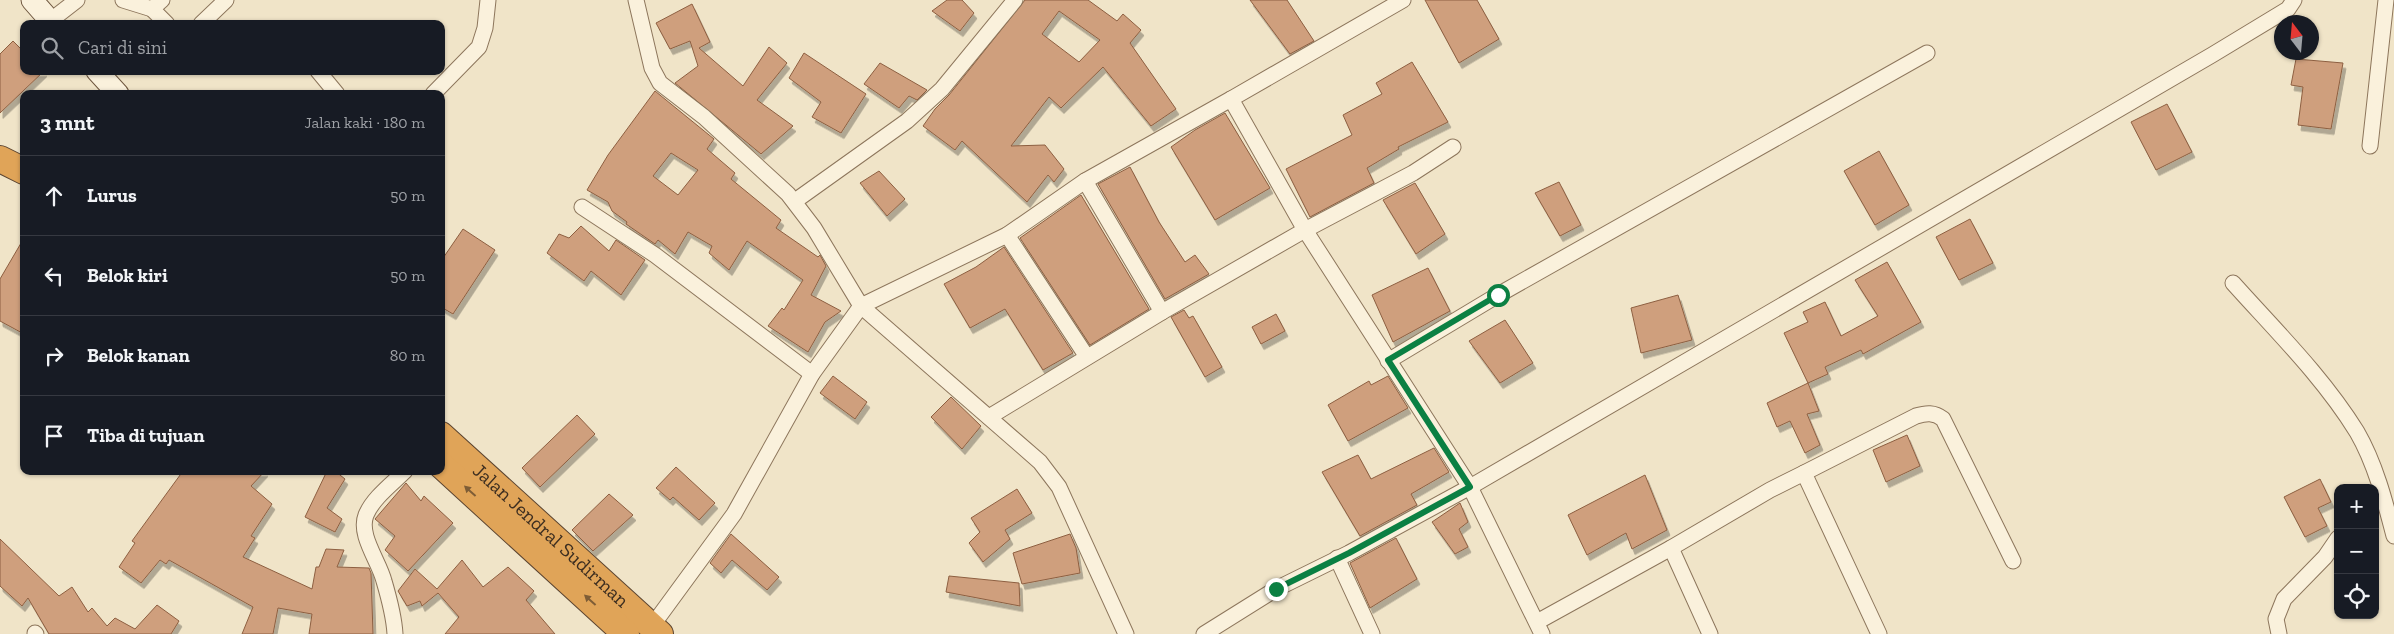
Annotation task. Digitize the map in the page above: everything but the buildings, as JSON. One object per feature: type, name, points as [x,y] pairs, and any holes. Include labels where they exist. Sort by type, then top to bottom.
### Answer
[{"type":"highway","points":[[0,159],[20,169]]},
{"type":"highway","points":[[0,178],[20,189]]},
{"type":"highway","name":"Jalan Jendral Sudirman","points":[[445,439],[656,630]]},
{"type":"highway","name":"Jalan Jendral Sudirman","points":[[445,469],[626,634]]},
{"type":"street","points":[[32,0],[49,20]]},
{"type":"street","points":[[53,20],[76,0]]},
{"type":"street","points":[[122,0],[157,4],[165,20]]},
{"type":"street","points":[[205,20],[226,0]]},
{"type":"street","points":[[437,90],[479,46],[485,28],[488,0]]},
{"type":"street","points":[[636,0],[652,68],[660,83],[704,117],[795,201],[861,306],[1040,462],[1059,486],[1126,634]]},
{"type":"street","points":[[795,201],[907,120],[930,100],[951,80],[1014,0]]},
{"type":"street","points":[[656,630],[734,514],[812,374],[861,306],[1007,234],[1085,181],[1231,100],[1403,0]]},
{"type":"street","points":[[1204,634],[1276,589],[1470,487],[2212,55],[2288,9],[2294,0]]},
{"type":"street","points":[[2370,146],[2386,0]]},
{"type":"street","points":[[1388,360],[1506,290],[1927,53]]},
{"type":"street","points":[[101,75],[114,90]]},
{"type":"street","points":[[321,75],[334,90]]},
{"type":"street","points":[[1231,100],[1305,230],[1470,487],[1539,628],[1770,490],[1892,426],[1926,413],[1936,414],[1943,419],[2013,561]]},
{"type":"street","points":[[989,416],[1162,312],[1305,230],[1413,172],[1453,147]]},
{"type":"street","points":[[1085,181],[1162,312]]},
{"type":"street","points":[[582,207],[655,255],[812,374]]},
{"type":"street","points":[[1007,234],[1087,357]]},
{"type":"street","points":[[2233,283],[2324,384],[2358,434],[2375,484]]},
{"type":"street","points":[[1804,473],[1879,634]]},
{"type":"street","points":[[395,634],[384,580],[365,532],[364,523],[366,514],[374,503],[401,475]]},
{"type":"street","points":[[2379,496],[2394,536]]},
{"type":"street","points":[[2279,634],[2276,619],[2284,599],[2325,557],[2334,544]]},
{"type":"street","points":[[1672,548],[1710,634]]},
{"type":"street","points":[[1338,558],[1372,634]]},
{"type":"route","points":[[1276,589],[1349,553],[1470,487],[1388,360],[1498,295]]}]
